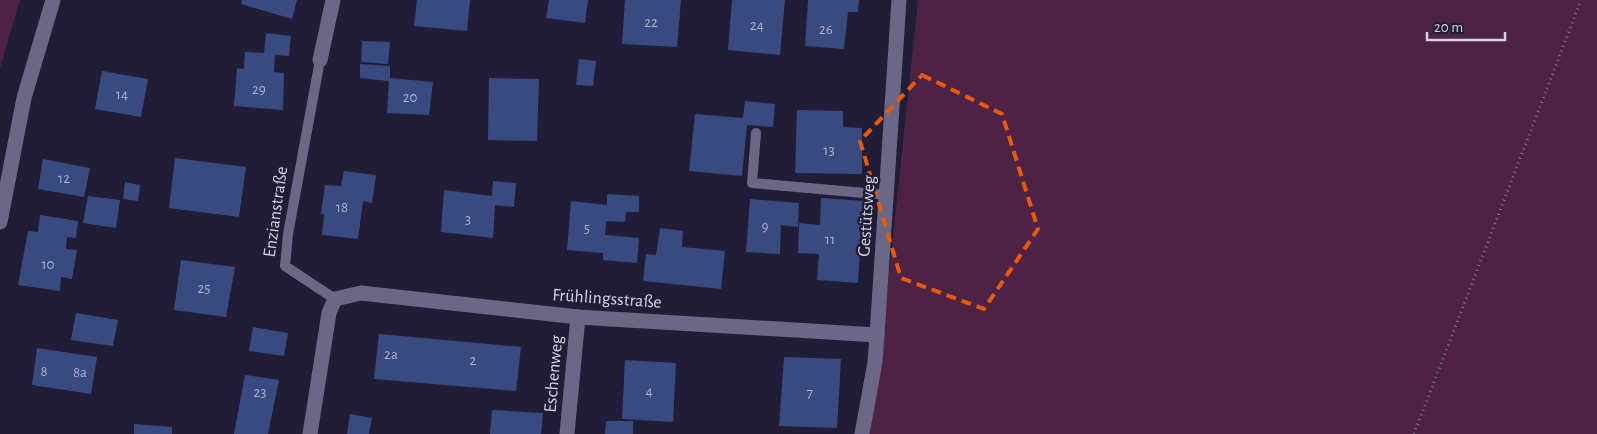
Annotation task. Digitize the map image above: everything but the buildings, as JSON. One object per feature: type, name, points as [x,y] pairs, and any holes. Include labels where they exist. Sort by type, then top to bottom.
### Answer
[{"type":"street","points":[[0,222],[24,98],[52,0]]},
{"type":"street","name":"Enzianstraße","points":[[320,60],[333,0]]},
{"type":"street","name":"Gestütsweg","points":[[862,434],[875,362],[900,0]]},
{"type":"street","name":"Frühlingsstraße","points":[[335,299],[361,293],[578,317],[877,335]]},
{"type":"street","points":[[310,434],[329,314],[335,299]]},
{"type":"street","name":"Eschenweg","points":[[567,434],[578,317]]},
{"type":"lane","name":"Enzianstraße","points":[[320,60],[288,234],[284,266],[335,299]]},
{"type":"lane","points":[[756,133],[752,182],[887,195]]},
{"type":"path","points":[[1414,434],[1580,0]]},
{"type":"highlighted area","points":[[922,75],[1002,114],[1038,229],[984,309],[901,278],[860,141]]},
{"type":"shaded area","points":[[0,0],[20,0],[0,68]]},
{"type":"shaded area","points":[[918,0],[1597,0],[1597,434],[870,434],[879,369]]}]
